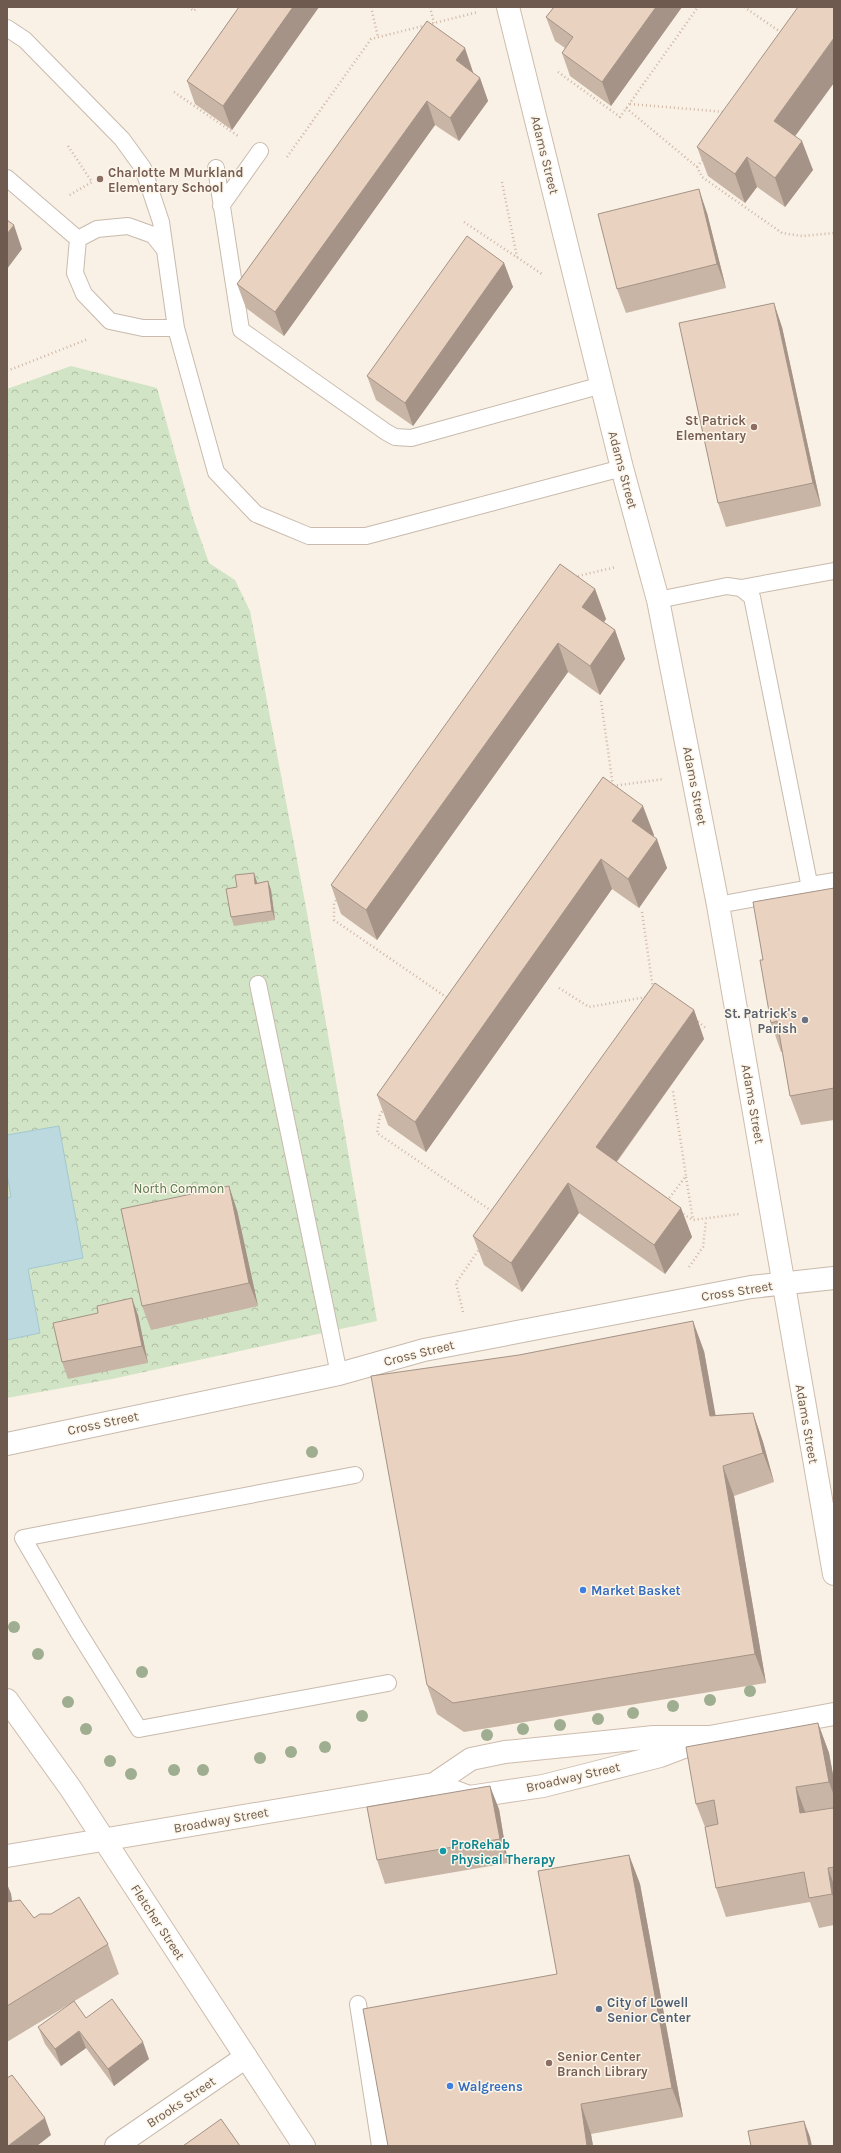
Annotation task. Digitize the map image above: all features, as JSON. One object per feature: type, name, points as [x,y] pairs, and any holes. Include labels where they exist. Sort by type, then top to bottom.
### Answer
[{"type":"street","name":"Adams Street","points":[[508,7],[622,468],[658,600],[718,905],[834,1574]]},
{"type":"street","points":[[810,888],[834,884]]},
{"type":"street","name":"Cross Street","points":[[7,1444],[339,1374],[424,1350],[751,1287],[834,1278]]},
{"type":"street","name":"Fletcher Street","points":[[7,1700],[71,1789],[304,2146]]},
{"type":"street","name":"Broadway Street","points":[[434,1784],[469,1798],[543,1786],[660,1756],[710,1737],[834,1714]]},
{"type":"street","name":"Broadway Street","points":[[7,1856],[434,1784],[471,1759],[505,1752],[654,1736],[710,1737]]},
{"type":"street","name":"Brooks Street","points":[[116,2146],[246,2057]]},
{"type":"lane","points":[[7,28],[25,40],[122,139],[143,168],[161,222],[176,328],[216,472],[256,514],[309,536],[366,536],[622,468]]},
{"type":"lane","points":[[221,206],[260,151]]},
{"type":"lane","points":[[216,168],[241,330],[395,437],[411,438],[602,385]]},
{"type":"lane","points":[[7,178],[78,239]]},
{"type":"lane","points":[[78,239],[97,229],[128,226],[153,235],[165,250]]},
{"type":"lane","points":[[78,239],[74,274],[84,294],[110,321],[143,328],[176,328]]},
{"type":"lane","points":[[658,600],[727,586],[741,588],[834,571]]},
{"type":"lane","points":[[718,905],[810,888],[752,597],[741,588]]},
{"type":"lane","points":[[258,984],[339,1374]]},
{"type":"lane","points":[[356,1476],[23,1538],[77,1630],[139,1729],[388,1683]]},
{"type":"lane","points":[[358,2004],[380,2146]]},
{"type":"path","points":[[188,7],[194,11],[197,7]]},
{"type":"path","points":[[371,7],[378,37]]},
{"type":"path","points":[[430,7],[434,23]]},
{"type":"path","points":[[558,72],[620,117],[698,7]]},
{"type":"path","points":[[744,7],[782,34]]},
{"type":"path","points":[[174,92],[281,165],[371,39],[479,11]]},
{"type":"path","points":[[629,104],[728,112]]},
{"type":"path","points":[[626,108],[697,167],[702,177],[782,233],[802,236],[834,232]]},
{"type":"path","points":[[66,197],[92,182],[68,146]]},
{"type":"path","points":[[697,167],[706,155]]},
{"type":"path","points":[[502,182],[517,257]]},
{"type":"path","points":[[464,222],[544,276]]},
{"type":"path","points":[[7,371],[124,324]]},
{"type":"path","points":[[571,578],[616,567]]},
{"type":"path","points":[[601,701],[613,786]]},
{"type":"path","points":[[608,792],[613,786],[666,779]]},
{"type":"path","points":[[338,896],[334,903],[334,920],[451,1000]]},
{"type":"path","points":[[642,912],[654,995]]},
{"type":"path","points":[[559,988],[589,1006],[647,996]]},
{"type":"path","points":[[690,1015],[707,1029]]},
{"type":"path","points":[[673,1091],[693,1220]]},
{"type":"path","points":[[389,1102],[380,1115],[377,1133],[495,1214]]},
{"type":"path","points":[[671,1206],[666,1202],[686,1176]]},
{"type":"path","points":[[677,1209],[693,1220],[706,1220],[739,1214]]},
{"type":"path","points":[[688,1269],[703,1247],[706,1220]]},
{"type":"path","points":[[463,1314],[456,1282],[483,1244]]},
{"type":"green space","name":"North Common","points":[[71,366],[157,388],[192,515],[209,563],[235,580],[250,611],[308,918],[377,1321],[112,1379],[7,1398],[7,389]]},
{"type":"water","points":[[59,1126],[83,1258],[28,1269],[40,1333],[7,1340],[7,1198],[11,1197],[7,1174],[7,1135]]},
{"type":"building","points":[[239,7],[293,7],[223,106],[187,81]]},
{"type":"building","points":[[554,7],[656,7],[602,82],[562,53],[573,37],[546,17]]},
{"type":"building","points":[[798,7],[834,7],[834,38],[774,121],[802,141],[775,178],[747,157],[735,174],[697,147]]},
{"type":"building","points":[[427,21],[465,48],[456,60],[480,78],[450,118],[427,101],[275,312],[237,284]]},
{"type":"building","points":[[699,189],[717,264],[617,289],[598,214]]},
{"type":"building","points":[[7,220],[14,225],[7,234]]},
{"type":"building","points":[[467,236],[504,263],[405,403],[367,376]]},
{"type":"building","name":"St Patrick Elementary","points":[[774,303],[813,483],[718,503],[679,323]]},
{"type":"building","points":[[560,564],[595,589],[582,607],[615,630],[590,666],[558,643],[366,910],[331,885]]},
{"type":"building","points":[[603,777],[643,806],[632,821],[657,839],[628,879],[601,859],[415,1122],[377,1095]]},
{"type":"building","points":[[254,873],[255,884],[268,881],[272,911],[231,917],[226,889],[237,887],[235,875]]},
{"type":"building","name":"St. Patrick's Parish","points":[[834,888],[834,1088],[790,1096],[777,1021],[771,1023],[760,960],[763,960],[753,902]]},
{"type":"building","points":[[655,983],[694,1010],[596,1147],[681,1208],[654,1245],[568,1183],[511,1263],[473,1236]]},
{"type":"building","points":[[229,1186],[249,1283],[142,1306],[121,1209]]},
{"type":"building","points":[[132,1298],[142,1346],[62,1362],[53,1323],[98,1313],[97,1306]]},
{"type":"building","name":"Market Basket","points":[[693,1321],[710,1416],[753,1413],[763,1453],[723,1466],[755,1654],[453,1703],[427,1685],[371,1376],[519,1355]]},
{"type":"building","points":[[818,1723],[829,1782],[796,1787],[800,1813],[833,1808],[834,1867],[828,1868],[832,1894],[809,1898],[804,1872],[716,1888],[705,1827],[718,1824],[714,1800],[696,1804],[686,1747]]},
{"type":"building","points":[[490,1786],[500,1839],[377,1860],[367,1807]]},
{"type":"building","points":[[629,1855],[672,2088],[581,2104],[587,2146],[388,2146],[363,2009],[557,1974],[538,1871]]},
{"type":"building","points":[[79,1897],[108,1944],[7,2006],[7,1902],[20,1900],[34,1918],[40,1914],[51,1914]]},
{"type":"building","points":[[112,1999],[143,2042],[108,2069],[79,2031],[55,2049],[38,2027],[74,2001],[86,2018]]},
{"type":"building","points":[[12,2075],[45,2118],[7,2146],[7,2078]]},
{"type":"building","points":[[221,2119],[240,2146],[183,2146]]},
{"type":"building","points":[[804,2121],[809,2146],[751,2146],[748,2131]]},
{"type":"place","name":"Charlotte M Murkland Elementary School","points":[[100,179]]},
{"type":"place","name":"St Patrick Elementary","points":[[754,427]]},
{"type":"place","name":"St. Patrick's Parish","points":[[805,1020]]},
{"type":"place","name":"Market Basket","points":[[583,1590]]},
{"type":"place","name":"ProRehab Physical Therapy","points":[[443,1851]]},
{"type":"place","name":"City of Lowell Senior Center","points":[[599,2009]]},
{"type":"place","name":"Senior Center Branch Library","points":[[549,2063]]},
{"type":"place","name":"Walgreens","points":[[450,2086]]}]
